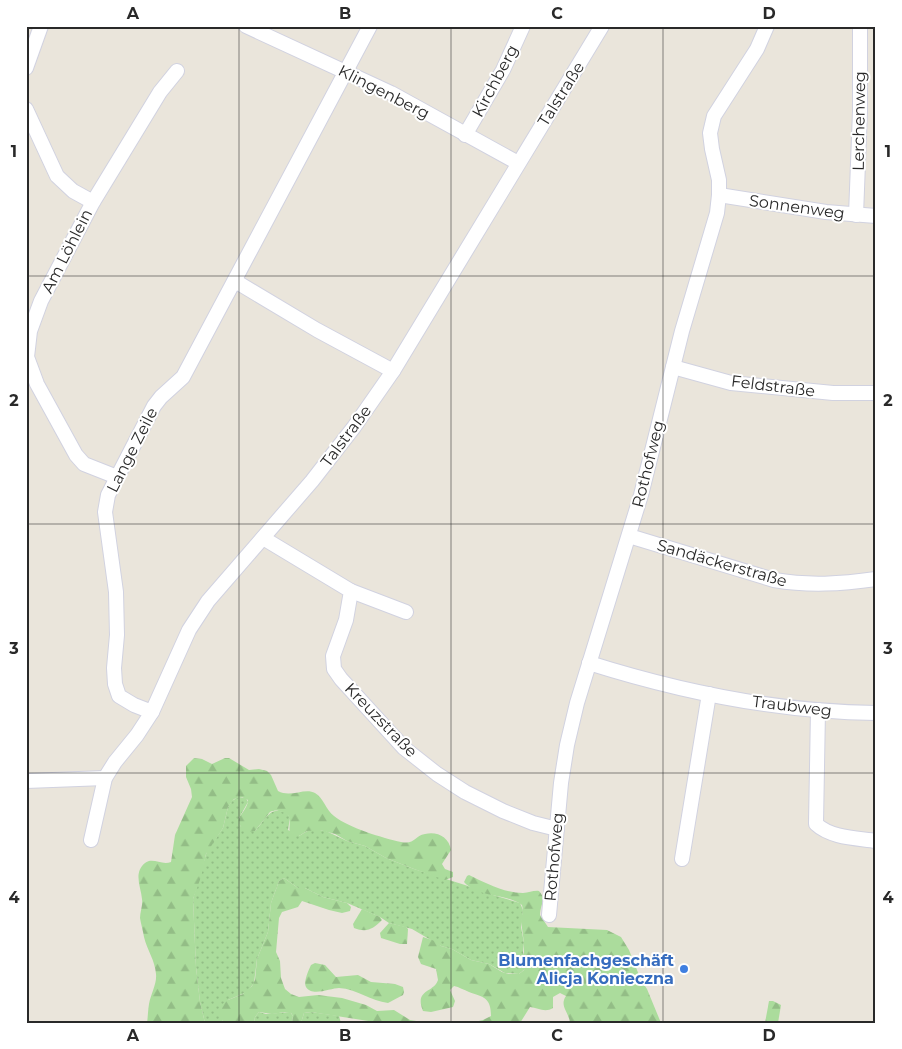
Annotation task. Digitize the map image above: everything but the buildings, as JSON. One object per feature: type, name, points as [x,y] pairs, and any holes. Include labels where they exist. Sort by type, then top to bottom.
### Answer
[{"type":"street","points":[[26,68],[30,41],[41,26]]},
{"type":"street","name":"Klingenberg","points":[[246,26],[391,93],[518,163]]},
{"type":"street","name":"Lange Zeile","points":[[152,712],[134,705],[120,696],[115,684],[116,592],[105,512],[108,495],[154,406],[160,397],[183,376],[235,281],[344,71],[370,26]]},
{"type":"street","name":"Kirchberg","points":[[465,135],[503,70],[523,26]]},
{"type":"street","name":"Talstraße","points":[[91,840],[106,778],[115,762],[137,735],[152,712],[194,622],[208,600],[324,466],[393,371],[602,26]]},
{"type":"street","name":"Rothofweg","points":[[549,915],[557,829],[568,745],[589,663],[629,536],[673,367],[717,213],[719,180],[710,133],[714,116],[757,49],[767,26]]},
{"type":"street","name":"Lerchenweg","points":[[856,215],[860,111],[860,26]]},
{"type":"street","name":"Am Löhlein","points":[[116,477],[84,464],[76,455],[37,384],[27,356],[30,331],[41,301],[92,202],[160,92],[178,71]]},
{"type":"street","name":"Am Löhlein","points":[[26,109],[57,176],[73,191],[92,202]]},
{"type":"street","name":"Sonnenweg","points":[[719,195],[786,207],[876,216]]},
{"type":"street","points":[[235,281],[317,330],[393,371]]},
{"type":"street","name":"Feldstraße","points":[[673,367],[741,384],[833,393],[876,393]]},
{"type":"street","name":"Sandäckerstraße","points":[[629,536],[774,580],[827,584],[876,578]]},
{"type":"street","points":[[263,538],[351,591],[406,612]]},
{"type":"street","name":"Kreuzstraße","points":[[351,591],[346,620],[332,659],[334,669],[340,679],[404,748],[451,784],[519,818],[557,829]]},
{"type":"street","name":"Traubweg","points":[[589,663],[709,694],[818,710],[876,713]]},
{"type":"street","points":[[682,859],[709,694]]},
{"type":"street","points":[[818,710],[816,824],[823,830],[836,835],[876,841]]},
{"type":"street","points":[[26,781],[106,778]]},
{"type":"green space","points":[[194,758],[202,759],[212,764],[229,758],[249,770],[259,769],[267,771],[271,775],[278,791],[288,793],[311,791],[320,797],[334,816],[348,825],[376,835],[406,843],[425,834],[438,834],[445,838],[450,845],[451,850],[442,864],[445,869],[453,872],[453,877],[445,880],[386,858],[365,846],[347,841],[335,834],[320,830],[307,831],[299,836],[291,836],[289,816],[279,811],[270,812],[255,831],[248,832],[239,824],[239,820],[248,800],[242,797],[234,799],[228,807],[223,828],[206,854],[201,877],[193,899],[196,967],[200,1002],[205,1023],[147,1023],[156,974],[145,942],[140,918],[142,901],[139,871],[148,861],[171,862],[175,835],[192,797],[186,777],[186,766]]},
{"type":"green space","points":[[238,797],[246,798],[248,802],[239,818],[240,826],[255,831],[272,812],[284,812],[290,818],[288,830],[299,836],[309,830],[326,831],[347,841],[365,846],[386,858],[414,869],[520,903],[523,910],[521,927],[526,968],[519,974],[505,973],[489,964],[471,960],[452,949],[441,946],[412,929],[389,923],[380,917],[347,903],[323,897],[305,888],[298,888],[284,878],[279,881],[271,903],[268,932],[257,959],[254,983],[247,992],[228,1000],[222,1020],[223,1023],[205,1023],[200,1002],[196,967],[193,899],[207,851],[223,828],[228,807]]},
{"type":"green space","points":[[469,875],[488,884],[516,893],[539,891],[543,897],[540,915],[548,927],[607,930],[621,937],[629,950],[661,1023],[570,1023],[564,1006],[566,996],[560,993],[553,997],[553,1008],[544,1010],[530,1007],[520,1023],[470,1023],[491,1016],[490,1005],[482,997],[454,986],[450,990],[455,1001],[453,1007],[431,1012],[423,1011],[421,999],[438,980],[436,969],[421,964],[418,957],[423,937],[452,949],[471,960],[489,964],[509,974],[519,974],[524,970],[527,963],[524,955],[521,921],[522,905],[515,901],[477,891],[464,882]]},
{"type":"green space","points":[[284,878],[298,888],[305,888],[323,897],[347,903],[351,907],[350,911],[342,913],[302,901],[298,907],[282,912],[279,918],[276,952],[280,961],[281,978],[285,989],[299,997],[318,995],[342,998],[366,1005],[377,1011],[394,1010],[410,1020],[429,1023],[381,1023],[311,1012],[304,1013],[301,1023],[292,1023],[293,1016],[291,1013],[272,1014],[259,1012],[255,1017],[254,1023],[223,1023],[220,1006],[228,1000],[243,994],[252,986],[255,980],[257,959],[268,932],[271,903],[279,881]]},
{"type":"green space","points":[[362,909],[380,917],[382,920],[376,926],[369,929],[354,928],[353,924]]},
{"type":"green space","points":[[389,923],[408,929],[407,944],[400,944],[381,938],[380,933]]},
{"type":"green space","points":[[315,963],[325,965],[336,977],[358,975],[371,982],[395,984],[403,987],[403,995],[388,1003],[346,989],[339,988],[317,992],[309,990],[305,982],[311,965]]},
{"type":"green space","points":[[769,1001],[781,1005],[778,1023],[765,1023]]},
{"type":"green space","points":[[259,1012],[266,1014],[290,1012],[293,1016],[292,1023],[254,1023],[255,1017]]},
{"type":"green space","points":[[311,1012],[339,1016],[341,1023],[301,1023],[304,1013]]},
{"type":"place","name":"Blumenfachgeschäft Alicja Konieczna","points":[[684,969]]}]
